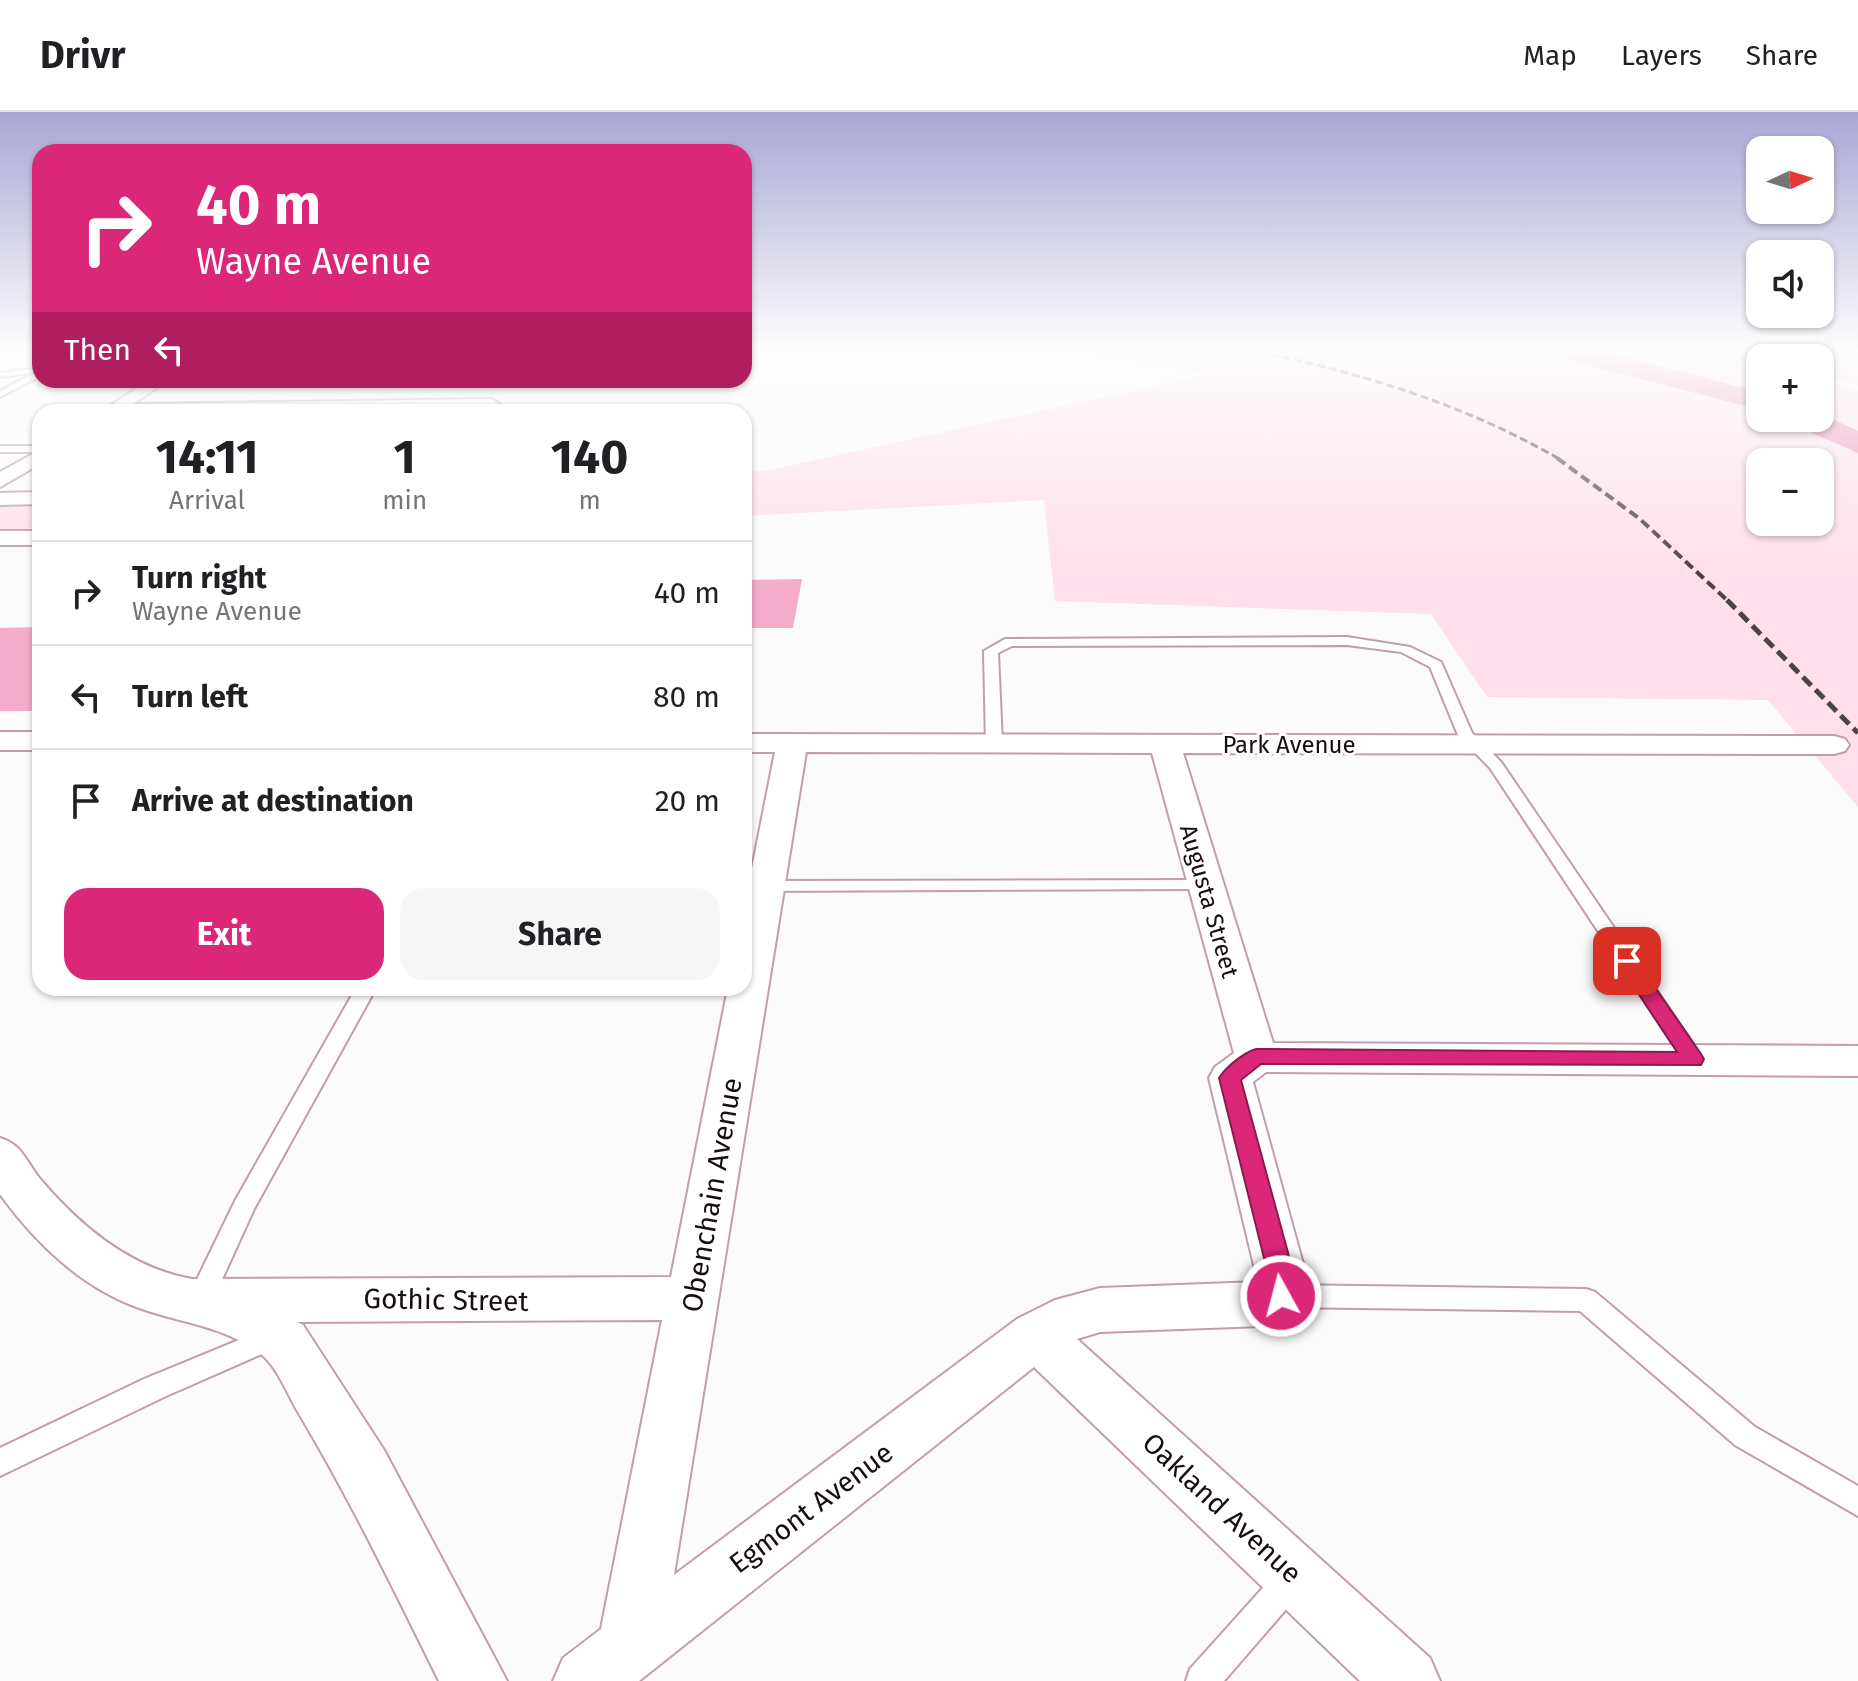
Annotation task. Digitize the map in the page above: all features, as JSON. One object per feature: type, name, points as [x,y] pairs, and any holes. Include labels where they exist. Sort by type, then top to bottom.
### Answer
[{"type":"street","points":[[0,481],[32,461]]},
{"type":"street","points":[[0,499],[32,498]]},
{"type":"street","points":[[0,538],[32,538]]},
{"type":"street","points":[[0,741],[32,741]]},
{"type":"street","name":"Park Avenue","points":[[752,743],[1834,745]]},
{"type":"street","name":"Obenchain Avenue","points":[[752,911],[792,743]]},
{"type":"street","name":"Augusta Street","points":[[1165,744],[1256,1057]]},
{"type":"street","name":"Obenchain Avenue","points":[[630,1646],[693,1298],[739,996]]},
{"type":"street","points":[[1281,1296],[1283,1282],[1230,1078],[1256,1057],[1858,1061]]},
{"type":"street","name":"Gothic Street","points":[[0,1155],[40,1210],[94,1261],[142,1289],[246,1317],[284,1341],[364,1469],[474,1681]]},
{"type":"street","name":"Egmont Avenue","points":[[586,1681],[1036,1335],[1073,1316],[1100,1310],[1262,1304],[1281,1296]]},
{"type":"street","name":"Gothic Street","points":[[199,1303],[289,1299],[554,1301],[693,1298]]},
{"type":"street","name":"Oakland Avenue","points":[[1036,1335],[1407,1681]]},
{"type":"lane","points":[[0,449],[32,449]]},
{"type":"lane","points":[[994,744],[990,659],[991,651],[998,645],[1036,640],[1295,640],[1374,643],[1427,658],[1436,665],[1465,735],[1496,765],[1693,1059]]},
{"type":"lane","points":[[756,885],[1204,885]]},
{"type":"lane","points":[[199,1303],[243,1208],[362,996]]},
{"type":"lane","points":[[1281,1296],[1586,1300],[1745,1436],[1858,1502]]},
{"type":"lane","points":[[0,1462],[154,1388],[275,1336]]},
{"type":"lane","points":[[1202,1681],[1294,1576]]},
{"type":"shaded area","points":[[989,422],[1746,422],[1746,432],[1834,432],[1834,422],[1858,422],[1858,807],[1768,700],[1487,697],[1431,614],[1055,601],[1044,500],[752,516],[752,472]]},
{"type":"shaded area","points":[[32,504],[32,529],[0,529],[0,505]]},
{"type":"building","points":[[802,579],[793,628],[752,628],[752,580]]},
{"type":"building","points":[[32,627],[32,711],[0,711],[0,628]]},
{"type":"waterway","points":[[1834,432],[1858,443]]},
{"type":"railway","points":[[1486,422],[1561,460]]},
{"type":"railway","points":[[1557,458],[1640,519],[1729,602]]},
{"type":"railway","points":[[1729,602],[1858,733]]},
{"type":"route","points":[[1281,1296],[1283,1282],[1230,1078],[1256,1057],[1693,1059],[1627,961]]}]
